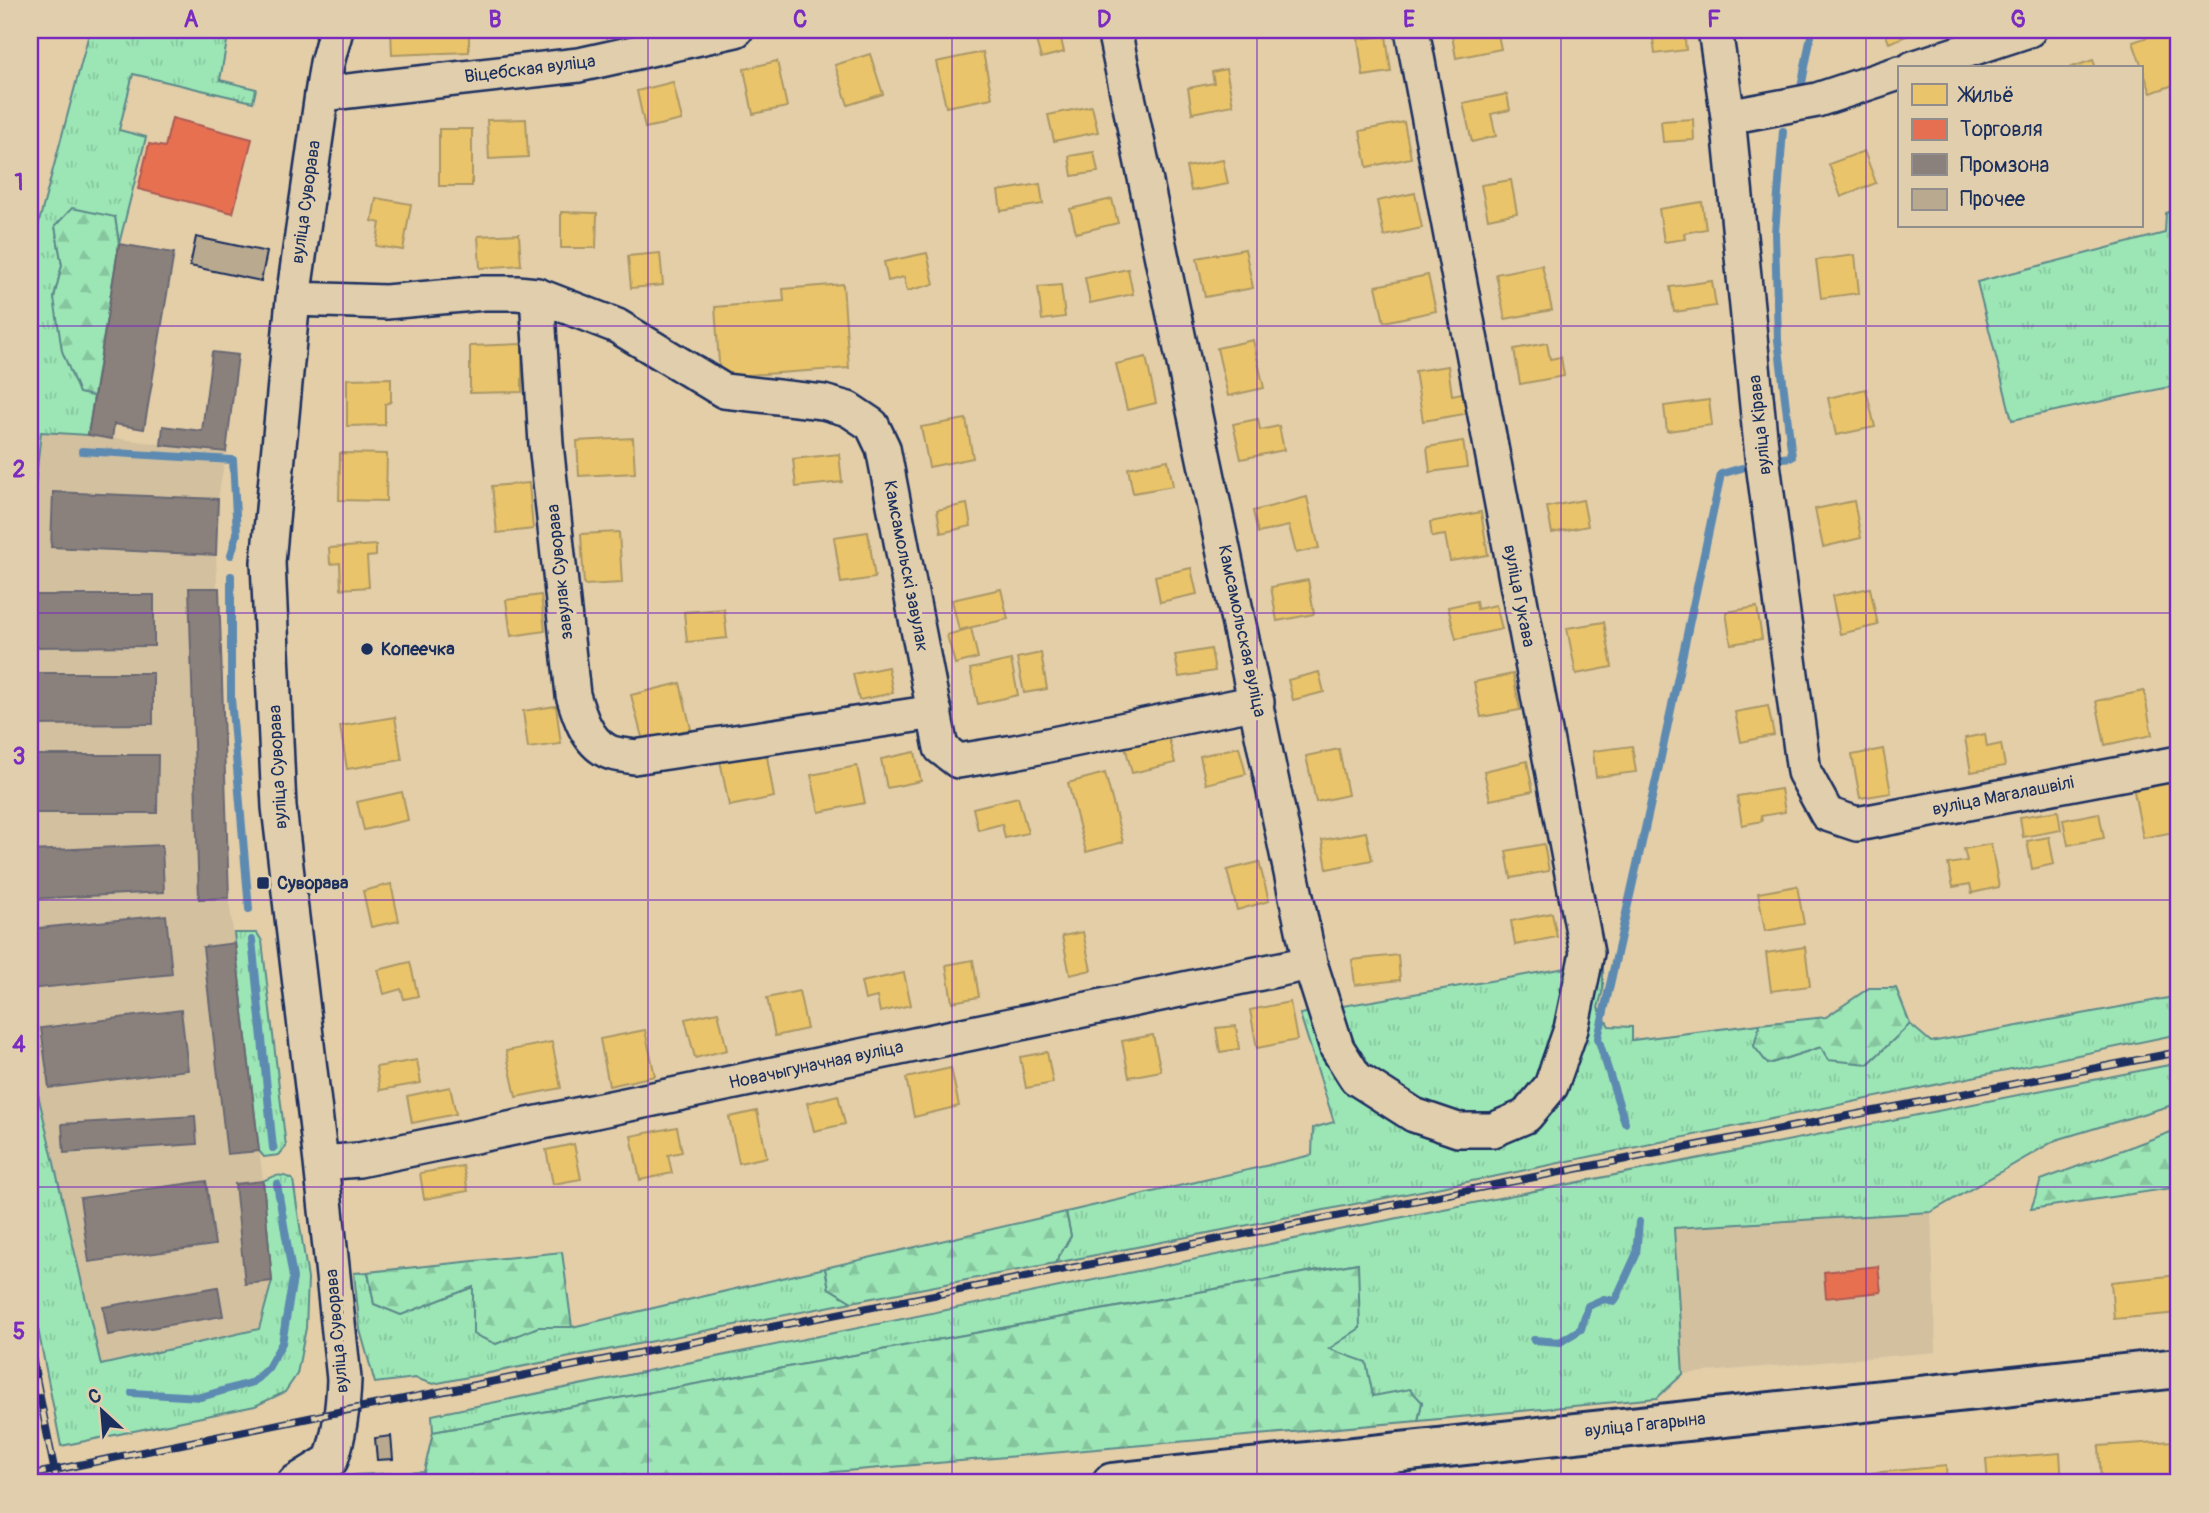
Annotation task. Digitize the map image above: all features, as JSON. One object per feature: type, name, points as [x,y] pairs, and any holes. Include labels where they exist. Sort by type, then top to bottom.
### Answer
[{"type":"main road","name":"вуліца Гагарына","points":[[1112,1483],[2179,1368]]},
{"type":"street","points":[[312,30],[325,78]]},
{"type":"street","name":"вуліца Суворава","points":[[294,1483],[331,1460],[343,1411],[344,1379],[279,807],[268,562],[293,299],[325,78],[336,30]]},
{"type":"street","name":"Віцебская вуліца","points":[[325,78],[579,65],[736,30]]},
{"type":"street","name":"Камсамольская вуліца","points":[[1114,30],[1310,964],[1337,1048],[1356,1078],[1415,1115],[1458,1130],[1493,1130]]},
{"type":"street","name":"вуліца Гукава","points":[[1412,30],[1587,953],[1571,1030],[1550,1086],[1526,1116],[1493,1130]]},
{"type":"street","name":"вуліца Кірава","points":[[1715,30],[1728,117],[1762,456],[1804,772],[1828,814]]},
{"type":"street","points":[[1919,66],[2029,30]]},
{"type":"street","points":[[1728,117],[1817,100],[1898,73]]},
{"type":"street","points":[[293,299],[386,302],[484,293],[537,295]]},
{"type":"street","name":"Камсамольскі завулак","points":[[537,295],[617,326],[724,391],[824,402],[848,410],[872,425],[883,448],[941,748],[958,761],[1257,702]]},
{"type":"street","name":"завулак Суворава","points":[[537,295],[546,444],[573,695],[579,716],[591,737],[607,751],[634,757],[935,712]]},
{"type":"street","name":"вуліца Магалашвілі","points":[[1828,814],[1857,824],[2179,763]]},
{"type":"street","name":"Новачыгуначная вуліца","points":[[321,1163],[359,1160],[1310,964]]},
{"type":"shaded area","points":[[41,431],[226,452],[218,499],[216,555],[229,898],[263,1181],[272,1281],[259,1329],[101,1365],[30,1060],[30,532]]},
{"type":"shaded area","points":[[1931,1212],[1936,1352],[1683,1374],[1674,1228]]},
{"type":"green space","points":[[90,30],[229,30],[220,80],[256,89],[253,102],[133,74],[119,130],[146,137],[119,244],[115,217],[55,226],[62,265],[54,298],[79,393],[94,396],[88,435],[41,432],[30,532],[30,268],[39,222]]},
{"type":"green space","points":[[72,208],[115,217],[119,244],[94,396],[79,393],[62,351],[54,298],[62,265],[55,226]]},
{"type":"green space","points":[[2179,209],[2179,385],[2012,420],[1977,282],[2165,233],[2166,213]]},
{"type":"green space","points":[[234,933],[257,933],[262,941],[286,1147],[279,1155],[264,1157],[259,1151]]},
{"type":"green space","points":[[1603,961],[1603,989],[1598,1008],[1609,1026],[1632,1027],[1632,1040],[1760,1024],[1754,1046],[1768,1064],[1821,1047],[1868,1064],[1910,1024],[1931,1042],[2179,996],[2179,1034],[1502,1175],[1055,1263],[1071,1236],[1066,1212],[1312,1155],[1313,1128],[1334,1122],[1300,1014],[1319,1011],[1413,1121],[1530,1126],[1592,963]]},
{"type":"green space","points":[[1572,967],[1561,1028],[1521,1111],[1458,1122],[1361,1073],[1331,1008]]},
{"type":"green space","points":[[1869,988],[1896,988],[1910,1024],[1868,1064],[1828,1060],[1821,1047],[1768,1064],[1754,1046],[1760,1024],[1826,1017]]},
{"type":"green space","points":[[30,1060],[101,1365],[259,1329],[272,1281],[263,1181],[278,1176],[293,1180],[308,1279],[306,1328],[297,1374],[285,1392],[255,1406],[61,1446],[30,1288]]},
{"type":"green space","points":[[2179,1063],[2179,1103],[2056,1140],[1931,1212],[1674,1228],[1683,1374],[1657,1398],[1418,1421],[1422,1402],[1372,1396],[1328,1349],[1357,1263],[433,1432],[432,1415],[1368,1224]]},
{"type":"green space","points":[[2179,1129],[2179,1187],[2031,1209],[2041,1180]]},
{"type":"green space","points":[[1066,1212],[1071,1236],[1055,1263],[852,1302],[829,1288],[825,1268]]},
{"type":"green space","points":[[562,1252],[572,1327],[538,1327],[496,1344],[473,1334],[473,1287],[401,1315],[374,1304],[368,1272]]},
{"type":"green space","points":[[1358,1263],[1360,1328],[1329,1349],[1366,1362],[1373,1396],[1410,1389],[1422,1402],[1418,1421],[708,1483],[353,1483],[355,1475],[424,1472],[433,1432]]},
{"type":"green space","points":[[825,1268],[829,1288],[852,1302],[433,1384],[415,1378],[375,1383],[360,1330],[354,1273],[368,1272],[374,1304],[401,1315],[473,1287],[496,1344],[538,1327],[572,1327]]},
{"type":"building: Жильё","points":[[391,30],[469,30],[469,52],[392,55]]},
{"type":"building: Жильё","points":[[552,30],[585,30],[553,37]]},
{"type":"building: Жильё","points":[[1033,30],[1059,30],[1064,52],[1041,58]]},
{"type":"building: Жильё","points":[[1451,30],[1497,30],[1501,49],[1456,58]]},
{"type":"building: Жильё","points":[[1684,30],[1686,50],[1655,54],[1652,31]]},
{"type":"building: Жильё","points":[[1884,30],[1921,30],[1889,43]]},
{"type":"building: Жильё","points":[[2165,31],[2179,71],[2179,83],[2151,93],[2133,42]]},
{"type":"building: Жильё","points":[[1386,36],[1391,72],[1363,76],[1358,39]]},
{"type":"building: Жильё","points":[[983,52],[992,98],[946,107],[936,62]]},
{"type":"building: Жильё","points":[[870,54],[883,94],[848,105],[835,65]]},
{"type":"building: Жильё","points":[[2093,60],[2095,66],[2075,66]]},
{"type":"building: Жильё","points":[[777,61],[787,107],[753,114],[744,69]]},
{"type":"building: Жильё","points":[[1226,69],[1233,105],[1192,113],[1188,88],[1214,83],[1212,72]]},
{"type":"building: Жильё","points":[[673,82],[682,120],[645,128],[637,91]]},
{"type":"building: Жильё","points":[[1507,94],[1510,110],[1491,114],[1496,136],[1472,142],[1463,103]]},
{"type":"building: Жильё","points":[[1092,106],[1098,132],[1054,141],[1048,115]]},
{"type":"building: Жильё","points":[[526,119],[528,157],[489,159],[487,120]]},
{"type":"building: Жильё","points":[[1693,119],[1694,140],[1663,142],[1661,121]]},
{"type":"building: Жильё","points":[[1404,122],[1411,158],[1367,167],[1360,131]]},
{"type":"building: Жильё","points":[[439,129],[472,129],[472,186],[439,186]]},
{"type":"building: Жильё","points":[[1864,151],[1876,183],[1841,197],[1829,164]]},
{"type":"building: Жильё","points":[[1094,152],[1098,172],[1072,176],[1069,156]]},
{"type":"building: Жильё","points":[[1223,160],[1228,184],[1191,191],[1186,167]]},
{"type":"building: Жильё","points":[[1511,180],[1517,213],[1488,219],[1481,185]]},
{"type":"building: Жильё","points":[[1040,184],[1043,204],[1001,211],[998,191]]},
{"type":"building: Жильё","points":[[1415,193],[1422,228],[1384,236],[1377,201]]},
{"type":"building: Жильё","points":[[376,198],[411,204],[403,250],[376,246],[380,223],[372,221]]},
{"type":"building: Жильё","points":[[1112,199],[1118,223],[1076,233],[1070,209]]},
{"type":"building: Жильё","points":[[1702,202],[1706,229],[1684,233],[1685,239],[1664,242],[1659,209]]},
{"type":"building: Жильё","points":[[561,212],[597,213],[596,248],[561,248]]},
{"type":"building: Жильё","points":[[519,234],[521,265],[480,268],[478,236]]},
{"type":"building: Жильё","points":[[1245,249],[1253,288],[1205,297],[1197,258]]},
{"type":"building: Жильё","points":[[660,253],[663,285],[631,288],[628,256]]},
{"type":"building: Жильё","points":[[927,253],[934,284],[907,291],[904,277],[888,281],[884,262]]},
{"type":"building: Жильё","points":[[1855,255],[1859,293],[1821,298],[1816,260]]},
{"type":"building: Жильё","points":[[1542,265],[1552,310],[1505,319],[1496,274]]},
{"type":"building: Жильё","points":[[1128,269],[1133,294],[1090,303],[1085,278]]},
{"type":"building: Жильё","points":[[1428,275],[1436,311],[1384,322],[1376,286]]},
{"type":"building: Жильё","points":[[1712,281],[1716,306],[1674,312],[1670,287]]},
{"type":"building: Жильё","points":[[843,284],[849,368],[720,377],[715,307],[784,301],[783,289]]},
{"type":"building: Жильё","points":[[1061,285],[1065,317],[1042,320],[1038,287]]},
{"type":"building: Жильё","points":[[1253,340],[1264,388],[1228,396],[1217,348]]},
{"type":"building: Жильё","points":[[1547,343],[1550,359],[1561,357],[1564,376],[1520,384],[1514,349]]},
{"type":"building: Жильё","points":[[522,344],[522,392],[470,393],[470,346]]},
{"type":"building: Жильё","points":[[1146,357],[1156,403],[1127,410],[1116,364]]},
{"type":"building: Жильё","points":[[1448,366],[1452,395],[1467,392],[1470,413],[1423,421],[1415,371]]},
{"type":"building: Жильё","points":[[391,378],[391,402],[385,404],[385,425],[347,426],[347,379]]},
{"type":"building: Жильё","points":[[1866,389],[1875,427],[1836,435],[1828,398]]},
{"type":"building: Жильё","points":[[1709,400],[1712,425],[1667,431],[1664,406]]},
{"type":"building: Жильё","points":[[966,419],[973,458],[929,467],[921,427]]},
{"type":"building: Жильё","points":[[1258,419],[1260,430],[1279,426],[1284,450],[1241,459],[1233,424]]},
{"type":"building: Жильё","points":[[633,438],[635,473],[579,476],[577,441]]},
{"type":"building: Жильё","points":[[1463,441],[1467,467],[1430,472],[1427,447]]},
{"type":"building: Жильё","points":[[340,453],[387,454],[386,501],[339,500]]},
{"type":"building: Жильё","points":[[839,454],[842,482],[796,487],[793,459]]},
{"type":"building: Жильё","points":[[1168,460],[1173,486],[1133,493],[1128,468]]},
{"type":"building: Жильё","points":[[529,483],[533,529],[497,533],[492,486]]},
{"type":"building: Жильё","points":[[1307,497],[1319,548],[1296,553],[1289,526],[1258,533],[1253,511]]},
{"type":"building: Жильё","points":[[1583,500],[1588,526],[1552,533],[1547,507]]},
{"type":"building: Жильё","points":[[1854,501],[1861,538],[1823,547],[1815,509]]},
{"type":"building: Жильё","points":[[967,504],[971,526],[941,533],[937,510]]},
{"type":"building: Жильё","points":[[1481,512],[1488,555],[1450,561],[1445,535],[1432,537],[1430,522]]},
{"type":"building: Жильё","points":[[619,532],[622,583],[584,585],[581,534]]},
{"type":"building: Жильё","points":[[868,532],[875,578],[841,583],[834,537]]},
{"type":"building: Жильё","points":[[376,545],[376,556],[367,557],[369,587],[341,589],[340,563],[330,564],[329,548]]},
{"type":"building: Жильё","points":[[1191,568],[1197,594],[1160,602],[1155,576]]},
{"type":"building: Жильё","points":[[1308,580],[1314,614],[1277,621],[1271,587]]},
{"type":"building: Жильё","points":[[1870,588],[1878,625],[1840,634],[1832,596]]},
{"type":"building: Жильё","points":[[1001,589],[1008,619],[959,630],[952,600]]},
{"type":"building: Жильё","points":[[541,595],[545,631],[511,636],[506,600]]},
{"type":"building: Жильё","points":[[1476,601],[1477,609],[1496,605],[1502,629],[1456,639],[1448,607]]},
{"type":"building: Жильё","points":[[1757,607],[1762,639],[1731,644],[1726,612]]},
{"type":"building: Жильё","points":[[724,609],[727,638],[687,642],[684,612]]},
{"type":"building: Жильё","points":[[1604,622],[1612,667],[1576,674],[1567,628]]},
{"type":"building: Жильё","points":[[971,628],[978,658],[955,664],[947,635]]},
{"type":"building: Жильё","points":[[1211,649],[1215,671],[1179,677],[1175,655]]},
{"type":"building: Жильё","points":[[1041,653],[1047,689],[1024,693],[1017,658]]},
{"type":"building: Жильё","points":[[1011,660],[1018,695],[978,704],[970,669]]},
{"type":"building: Жильё","points":[[888,667],[893,693],[859,700],[853,674]]},
{"type":"building: Жильё","points":[[1319,672],[1324,692],[1293,700],[1288,680]]},
{"type":"building: Жильё","points":[[1513,674],[1520,710],[1481,717],[1474,682]]},
{"type":"building: Жильё","points":[[680,683],[691,729],[643,741],[631,695]]},
{"type":"building: Жильё","points":[[2144,691],[2152,735],[2105,745],[2096,701]]},
{"type":"building: Жильё","points":[[556,706],[561,744],[528,748],[523,711]]},
{"type":"building: Жильё","points":[[1768,706],[1774,735],[1741,742],[1735,712]]},
{"type":"building: Жильё","points":[[395,717],[402,760],[347,769],[340,726]]},
{"type":"building: Жильё","points":[[1985,734],[1987,747],[2001,744],[2005,766],[1971,772],[1965,738]]},
{"type":"building: Жильё","points":[[1168,735],[1175,763],[1132,773],[1125,746]]},
{"type":"building: Жильё","points":[[1632,746],[1636,772],[1596,777],[1593,751]]},
{"type":"building: Жильё","points":[[1239,747],[1246,774],[1206,784],[1200,756]]},
{"type":"building: Жильё","points":[[1339,749],[1348,795],[1316,802],[1306,756]]},
{"type":"building: Жильё","points":[[1883,749],[1891,793],[1860,798],[1852,755]]},
{"type":"building: Жильё","points":[[766,751],[774,797],[729,806],[720,760]]},
{"type":"building: Жильё","points":[[915,752],[921,781],[887,788],[881,759]]},
{"type":"building: Жильё","points":[[1527,761],[1533,791],[1490,800],[1484,771]]},
{"type":"building: Жильё","points":[[857,766],[865,803],[819,812],[811,775]]},
{"type":"building: Жильё","points":[[1105,773],[1123,842],[1086,852],[1068,783]]},
{"type":"building: Жильё","points":[[2179,778],[2179,831],[2143,838],[2133,786]]},
{"type":"building: Жильё","points":[[1781,789],[1785,812],[1761,816],[1762,821],[1742,825],[1737,796]]},
{"type":"building: Жильё","points":[[402,792],[408,820],[364,830],[357,802]]},
{"type":"building: Жильё","points":[[1018,797],[1028,833],[1005,838],[1002,824],[978,830],[973,808]]},
{"type":"building: Жильё","points":[[2058,811],[2061,830],[2023,837],[2020,817]]},
{"type":"building: Жильё","points":[[2099,813],[2104,838],[2068,845],[2063,820]]},
{"type":"building: Жильё","points":[[1366,832],[1372,860],[1327,869],[1322,840]]},
{"type":"building: Жильё","points":[[2049,837],[2054,864],[2032,869],[2027,841]]},
{"type":"building: Жильё","points":[[1544,844],[1549,871],[1511,878],[1506,851]]},
{"type":"building: Жильё","points":[[1991,844],[1999,887],[1972,893],[1970,884],[1953,887],[1948,864],[1967,861],[1964,849]]},
{"type":"building: Жильё","points":[[1259,862],[1269,901],[1237,910],[1227,870]]},
{"type":"building: Жильё","points":[[391,884],[399,921],[371,927],[363,891]]},
{"type":"building: Жильё","points":[[1797,886],[1804,924],[1765,931],[1758,893]]},
{"type":"building: Жильё","points":[[1552,913],[1557,937],[1515,945],[1511,921]]},
{"type":"building: Жильё","points":[[1083,932],[1091,970],[1070,975],[1062,936]]},
{"type":"building: Жильё","points":[[1805,947],[1810,986],[1771,991],[1766,953]]},
{"type":"building: Жильё","points":[[1398,955],[1400,980],[1355,985],[1352,960]]},
{"type":"building: Жильё","points":[[973,960],[979,997],[952,1002],[946,965]]},
{"type":"building: Жильё","points":[[410,962],[418,996],[404,999],[401,989],[384,994],[378,970]]},
{"type":"building: Жильё","points":[[904,973],[911,1005],[880,1012],[877,997],[865,1000],[861,982]]},
{"type":"building: Жильё","points":[[799,991],[807,1029],[775,1036],[767,998]]},
{"type":"building: Жильё","points":[[1290,1002],[1297,1040],[1257,1048],[1250,1010]]},
{"type":"building: Жильё","points":[[718,1012],[727,1050],[695,1058],[685,1019]]},
{"type":"building: Жильё","points":[[1236,1026],[1239,1049],[1220,1052],[1216,1028]]},
{"type":"building: Жильё","points":[[645,1030],[655,1076],[609,1086],[600,1039]]},
{"type":"building: Жильё","points":[[1153,1035],[1161,1071],[1129,1077],[1122,1041]]},
{"type":"building: Жильё","points":[[552,1042],[561,1088],[516,1097],[506,1051]]},
{"type":"building: Жильё","points":[[1047,1052],[1053,1083],[1026,1088],[1020,1057]]},
{"type":"building: Жильё","points":[[417,1060],[421,1083],[380,1090],[376,1067]]},
{"type":"building: Жильё","points":[[951,1068],[959,1106],[914,1117],[906,1078]]},
{"type":"building: Жильё","points":[[450,1087],[456,1114],[412,1123],[407,1096]]},
{"type":"building: Жильё","points":[[838,1095],[845,1124],[814,1131],[807,1103]]},
{"type":"building: Жильё","points":[[757,1111],[767,1157],[739,1163],[729,1117]]},
{"type":"building: Жильё","points":[[677,1127],[682,1152],[668,1155],[672,1173],[640,1180],[631,1136]]},
{"type":"building: Жильё","points":[[574,1144],[581,1179],[553,1184],[546,1150]]},
{"type":"building: Жильё","points":[[463,1166],[468,1191],[424,1199],[420,1173]]},
{"type":"building: Жильё","points":[[2179,1275],[2179,1313],[2114,1319],[2111,1282]]},
{"type":"building: Жильё","points":[[2173,1441],[2175,1478],[2101,1483],[2099,1446]]},
{"type":"building: Жильё","points":[[2060,1453],[2062,1483],[1988,1483],[1986,1459]]},
{"type":"building: Жильё","points":[[1946,1466],[1947,1483],[1873,1483],[1872,1473]]},
{"type":"building: Торговля","points":[[172,118],[252,139],[233,213],[138,189],[149,144],[165,147]]},
{"type":"building: Торговля","points":[[1878,1266],[1881,1292],[1826,1298],[1824,1272]]},
{"type":"building: Промзона","points":[[119,244],[174,253],[144,429],[114,424],[112,439],[88,435]]},
{"type":"building: Промзона","points":[[212,352],[238,355],[226,452],[161,445],[163,426],[202,431]]},
{"type":"building: Промзона","points":[[53,492],[218,499],[216,555],[51,547]]},
{"type":"building: Промзона","points":[[189,588],[219,588],[229,898],[199,899]]},
{"type":"building: Промзона","points":[[33,595],[154,595],[154,646],[33,647]]},
{"type":"building: Промзона","points":[[31,673],[153,673],[153,724],[31,725]]},
{"type":"building: Промзона","points":[[30,755],[158,755],[157,813],[30,813]]},
{"type":"building: Промзона","points":[[162,845],[164,892],[30,899],[30,851]]},
{"type":"building: Промзона","points":[[166,915],[172,974],[30,989],[30,929]]},
{"type":"building: Промзона","points":[[235,943],[259,1151],[227,1154],[203,947]]},
{"type":"building: Промзона","points":[[181,1010],[188,1070],[49,1088],[41,1028]]},
{"type":"building: Промзона","points":[[195,1116],[197,1144],[64,1153],[62,1124]]},
{"type":"building: Промзона","points":[[206,1181],[215,1245],[89,1262],[80,1198]]},
{"type":"building: Промзона","points":[[263,1181],[272,1281],[245,1284],[235,1184]]},
{"type":"building: Промзона","points":[[218,1287],[223,1316],[108,1335],[103,1307]]},
{"type":"building: Прочее","points":[[196,237],[267,252],[261,281],[190,266]]},
{"type":"building: Прочее","points":[[391,1436],[393,1459],[377,1460],[375,1438]]},
{"type":"waterway","points":[[1801,88],[1812,30]]},
{"type":"waterway","points":[[1782,458],[1792,457],[1778,340],[1775,233],[1783,131]]},
{"type":"waterway","points":[[82,451],[233,460],[237,534],[231,555]]},
{"type":"waterway","points":[[1625,1123],[1598,1038],[1721,474],[1742,468]]},
{"type":"waterway","points":[[231,576],[231,698],[249,909]]},
{"type":"waterway","points":[[252,940],[273,1148]]},
{"type":"waterway","points":[[132,1393],[201,1397],[253,1382],[268,1368],[282,1343],[293,1278],[277,1184]]},
{"type":"waterway","points":[[1534,1340],[1560,1342],[1581,1329],[1588,1306],[1604,1299],[1615,1301],[1636,1255],[1639,1222]]},
{"type":"railway","points":[[30,1475],[343,1411],[2179,1052]]},
{"type":"railway","points":[[30,1347],[57,1483]]},
{"type":"place","name":"Копеечка","points":[[367,649]]},
{"type":"place","name":"Суворава","points":[[263,883]]}]
